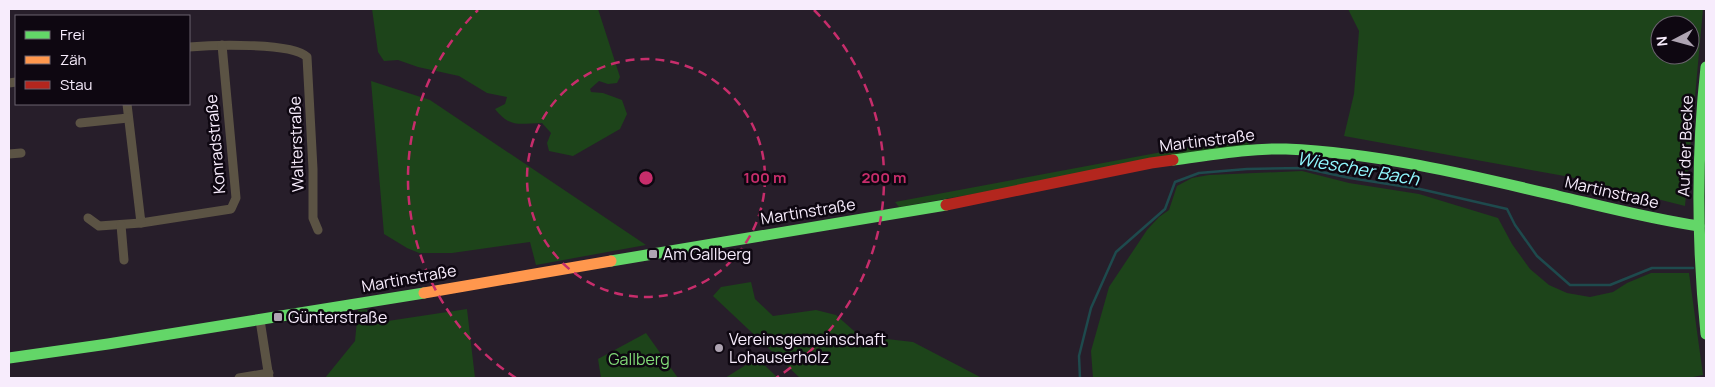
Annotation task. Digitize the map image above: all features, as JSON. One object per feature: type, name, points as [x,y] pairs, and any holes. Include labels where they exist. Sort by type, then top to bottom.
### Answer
[{"type":"street","points":[[190,47],[222,45]]},
{"type":"street","name":"Walterstraße","points":[[222,45],[290,50],[301,52],[307,57],[313,169],[313,218],[318,230]]},
{"type":"street","name":"Konradstraße","points":[[88,218],[99,226],[121,225],[231,209],[236,198],[222,45]]},
{"type":"street","name":"Auf der Becke","points":[[1706,67],[1701,126],[1703,213],[1699,226],[1706,334]]},
{"type":"street","points":[[127,105],[141,223]]},
{"type":"street","points":[[80,123],[128,118]]},
{"type":"street","name":"Martinstraße","points":[[9,358],[260,320],[972,201],[1151,163],[1248,150],[1284,149],[1335,152],[1386,160],[1470,176],[1663,221],[1699,226]]},
{"type":"street","points":[[9,154],[21,153]]},
{"type":"street","points":[[121,225],[124,260]]},
{"type":"street","points":[[239,378],[269,376],[260,320]]},
{"type":"green space","points":[[372,9],[598,9],[620,77],[617,83],[608,84],[599,81],[590,89],[591,92],[603,93],[622,100],[627,114],[620,129],[573,156],[549,151],[547,143],[551,133],[542,123],[516,124],[506,120],[495,109],[505,104],[507,97],[487,93],[459,76],[418,67],[398,60],[384,61],[378,52]]},
{"type":"green space","points":[[1348,9],[1703,9],[1700,42],[1700,15],[1650,15],[1650,65],[1698,65],[1685,206],[1570,177],[1344,136],[1354,94],[1359,31]]},
{"type":"green space","points":[[371,81],[430,100],[646,245],[536,265],[530,242],[452,253],[419,253],[407,248],[384,234]]},
{"type":"green space","points":[[1255,137],[1248,146],[899,207],[895,202],[1237,138]]},
{"type":"green space","points":[[1302,171],[1349,183],[1419,194],[1498,218],[1512,244],[1530,269],[1549,285],[1567,293],[1590,297],[1613,292],[1627,283],[1651,273],[1689,273],[1703,375],[1688,378],[1093,378],[1091,351],[1109,287],[1147,230],[1159,217],[1169,210],[1177,186],[1192,178],[1209,175]]},
{"type":"green space","points":[[751,282],[755,299],[773,316],[816,310],[836,315],[862,338],[913,342],[982,378],[800,378],[713,296],[721,287]]},
{"type":"green space","points":[[367,309],[368,324],[467,309],[475,378],[325,378],[355,341],[358,310]]},
{"type":"green space","name":"Gallberg","points":[[646,333],[678,378],[601,378],[598,359]]},
{"type":"green space","points":[[757,358],[778,378],[725,378]]},
{"type":"waterway","name":"Wiescher Bach","points":[[1080,378],[1079,356],[1091,308],[1116,252],[1165,209],[1175,182],[1199,173],[1247,169],[1303,168],[1350,178],[1420,189],[1507,209],[1515,225],[1537,256],[1570,285],[1610,285],[1652,268],[1693,268]]},
{"type":"traffic: fast","points":[[1706,67],[1699,167],[1699,234],[1706,334]]},
{"type":"traffic: fast","points":[[1173,160],[1230,152],[1272,149],[1355,155],[1457,173],[1663,220],[1699,226]]},
{"type":"traffic: fast","points":[[611,261],[946,205]]},
{"type":"traffic: fast","points":[[9,358],[424,293]]},
{"type":"traffic: slow","points":[[424,293],[611,261]]},
{"type":"traffic: jam","points":[[946,205],[1173,160]]},
{"type":"place","name":"Am Gallberg","points":[[653,254]]},
{"type":"place","name":"Günterstraße","points":[[278,317]]},
{"type":"place","name":"Vereinsgemeinschaft Lohauserholz","points":[[719,348]]}]
